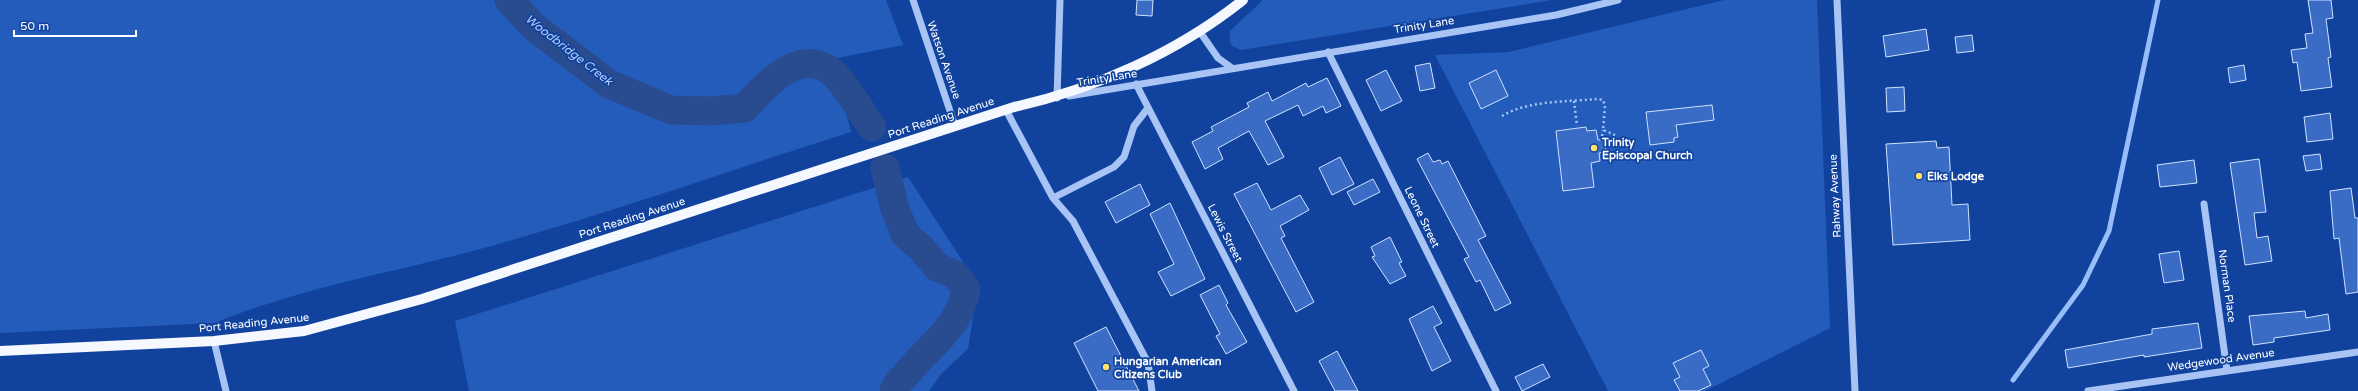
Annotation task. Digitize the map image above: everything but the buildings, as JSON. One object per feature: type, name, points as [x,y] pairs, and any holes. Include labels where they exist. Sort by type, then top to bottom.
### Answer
[{"type":"main road","name":"Port Reading Avenue","points":[[0,351],[214,341],[304,331],[422,299],[955,126],[1006,110],[1056,98],[1138,64],[1200,32],[1243,0]]},
{"type":"street","name":"Watson Avenue","points":[[913,0],[955,126]]},
{"type":"street","points":[[1056,98],[1060,0]]},
{"type":"street","name":"Trinity Lane","points":[[1056,98],[1556,15],[1618,0]]},
{"type":"street","name":"Rahway Avenue","points":[[1837,0],[1855,391]]},
{"type":"street","points":[[1200,32],[1218,58],[1232,68]]},
{"type":"street","name":"Leone Street","points":[[1328,52],[1496,391]]},
{"type":"street","name":"Lewis Street","points":[[1136,84],[1294,391]]},
{"type":"street","points":[[1053,198],[1114,167],[1124,157],[1134,126],[1148,108]]},
{"type":"street","points":[[1006,110],[1053,198],[1073,220],[1148,363],[1152,391]]},
{"type":"street","name":"Norman Place","points":[[2204,204],[2227,371]]},
{"type":"street","points":[[214,341],[226,391]]},
{"type":"street","name":"Wedgewood Avenue","points":[[2088,391],[2358,352]]},
{"type":"path","points":[[1502,116],[1513,110],[1526,107],[1597,98],[1602,100],[1605,106],[1602,136]]},
{"type":"path","points":[[1574,101],[1577,126]]},
{"type":"path","points":[[1603,130],[1615,135]]},
{"type":"shaded area","points":[[0,0],[886,0],[903,45],[832,59],[851,132],[626,205],[491,246],[317,289],[249,310],[215,323],[0,333]]},
{"type":"shaded area","points":[[1263,0],[1552,0],[1241,50],[1232,46],[1230,42],[1230,31]]},
{"type":"shaded area","points":[[1724,0],[1817,0],[1830,328],[1705,391],[1608,391],[1435,55],[1509,52]]},
{"type":"shaded area","points":[[908,177],[978,285],[968,349],[942,373],[929,391],[469,391],[455,321]]},
{"type":"waterway","name":"Woodbridge Creek","points":[[509,0],[533,26],[609,84],[671,110],[711,111],[745,108],[763,89],[785,71],[809,63],[822,66],[839,79],[872,127]]},
{"type":"waterway","points":[[2013,380],[2083,285],[2109,231],[2158,0]]},
{"type":"waterway","name":"Woodbridge Creek","points":[[885,168],[895,209],[905,234],[922,249],[937,267],[956,275],[966,289],[958,314],[944,334],[900,380],[894,391]]},
{"type":"place","name":"Trinity Episcopal Church","points":[[1594,148]]},
{"type":"place","name":"Elks Lodge","points":[[1919,176]]},
{"type":"place","name":"Hungarian American Citizens Club","points":[[1106,367]]}]
